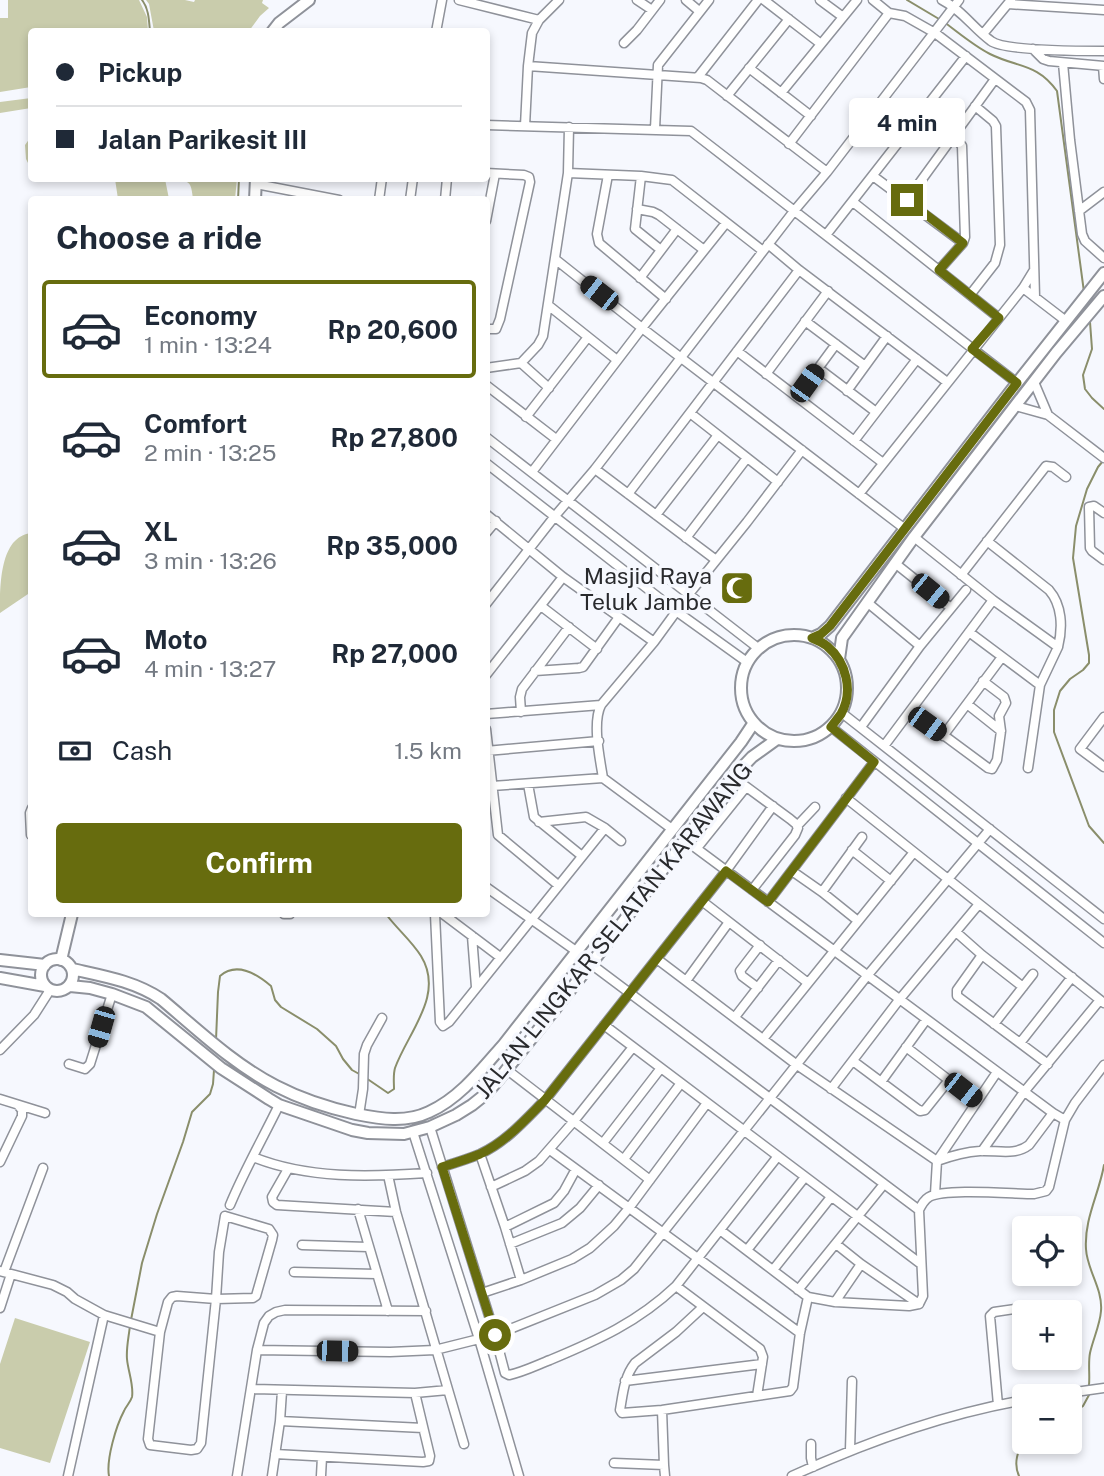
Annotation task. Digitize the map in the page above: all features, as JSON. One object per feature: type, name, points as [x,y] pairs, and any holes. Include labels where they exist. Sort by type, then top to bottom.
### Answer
[{"type":"main road","points":[[275,28],[309,0]]},
{"type":"main road","points":[[812,638],[830,626],[1104,272]]},
{"type":"main road","points":[[839,659],[842,638],[914,537],[1104,296]]},
{"type":"main road","points":[[793,635],[812,638],[826,645],[839,659],[848,684],[847,699],[842,713],[831,727],[818,736],[803,741],[788,741],[777,739],[753,724],[740,694],[741,677],[747,662],[758,648],[774,638],[793,635]]},
{"type":"main road","name":"JALAN LINGKAR SELATAN KARAWANG","points":[[72,969],[146,989],[220,1048],[275,1086],[319,1104],[359,1115],[401,1119],[419,1116],[438,1108],[470,1082],[503,1044],[753,724]]},
{"type":"main road","name":"JALAN LINGKAR SELATAN KARAWANG","points":[[70,986],[112,994],[146,1007],[218,1066],[279,1105],[360,1132],[391,1134],[430,1127],[456,1115],[487,1093],[592,964],[733,777],[752,757],[777,739]]},
{"type":"main road","points":[[61,960],[71,917]]},
{"type":"main road","points":[[0,960],[45,965]]},
{"type":"main road","points":[[0,978],[57,992],[70,986],[73,980],[74,974],[66,961],[52,960],[45,965],[41,975],[48,988]]},
{"type":"main road","points":[[532,1007],[548,1018]]},
{"type":"street","points":[[437,28],[442,0]]},
{"type":"street","points":[[459,0],[539,20]]},
{"type":"street","points":[[525,127],[532,33],[539,20],[559,0]]},
{"type":"street","points":[[637,0],[652,10]]},
{"type":"street","points":[[624,43],[660,0]]},
{"type":"street","points":[[686,0],[699,11]]},
{"type":"street","points":[[655,129],[656,75],[660,62],[709,0]]},
{"type":"street","points":[[698,77],[758,0]]},
{"type":"street","points":[[764,0],[821,44]]},
{"type":"street","points":[[820,0],[843,18]]},
{"type":"street","points":[[781,93],[857,0]]},
{"type":"street","points":[[873,0],[889,13],[941,25],[966,56],[1026,102],[1030,110],[1035,297]]},
{"type":"street","points":[[942,0],[957,3],[995,44],[1033,49],[1104,51]]},
{"type":"street","points":[[983,34],[1010,2],[1104,10]]},
{"type":"street","points":[[490,599],[595,469],[957,3]]},
{"type":"street","points":[[789,144],[889,13]]},
{"type":"street","points":[[727,96],[789,19]]},
{"type":"street","points":[[1033,49],[1043,59],[1103,66],[1104,79]]},
{"type":"street","points":[[826,235],[966,56]]},
{"type":"street","points":[[1063,63],[1083,237],[1104,258]]},
{"type":"street","points":[[528,66],[698,77],[707,80],[827,172]]},
{"type":"street","points":[[750,68],[811,116]]},
{"type":"street","points":[[907,200],[995,79]]},
{"type":"street","points":[[970,295],[995,262],[1000,245],[996,126],[975,106]]},
{"type":"street","points":[[490,125],[691,131],[1017,383]]},
{"type":"street","points":[[490,367],[521,363],[541,341],[568,173],[569,127]]},
{"type":"street","points":[[939,270],[963,243],[965,232],[962,146],[954,136]]},
{"type":"street","points":[[489,196],[491,173],[527,176],[530,182],[500,319],[496,329],[490,329]]},
{"type":"street","points":[[568,173],[672,180],[726,223],[799,270],[947,382]]},
{"type":"street","points":[[608,175],[598,239],[605,249],[666,299]]},
{"type":"street","points":[[641,176],[635,229],[661,250]]},
{"type":"street","points":[[873,176],[963,243]]},
{"type":"street","points":[[260,182],[322,196]]},
{"type":"street","points":[[1079,211],[1104,192]]},
{"type":"street","points":[[853,202],[999,318]]},
{"type":"street","points":[[637,209],[655,213],[704,250]]},
{"type":"street","points":[[531,472],[726,223]]},
{"type":"street","points":[[640,278],[677,229]]},
{"type":"street","points":[[555,259],[905,529]]},
{"type":"street","points":[[628,494],[799,270]]},
{"type":"street","points":[[859,494],[1023,288],[1034,270]]},
{"type":"street","points":[[1023,288],[1066,321]]},
{"type":"street","points":[[766,374],[828,292]]},
{"type":"street","points":[[548,304],[617,360]]},
{"type":"street","points":[[805,321],[865,366]]},
{"type":"street","points":[[847,391],[887,336]]},
{"type":"street","points":[[526,416],[588,337]]},
{"type":"street","points":[[797,397],[836,344]]},
{"type":"street","points":[[737,351],[883,463]]},
{"type":"street","points":[[854,441],[917,359]]},
{"type":"street","points":[[521,363],[548,388]]},
{"type":"street","points":[[818,368],[876,412]]},
{"type":"street","points":[[1034,382],[1048,415]]},
{"type":"street","points":[[490,388],[556,439]]},
{"type":"street","points":[[1016,406],[1048,415],[1102,456]]},
{"type":"street","points":[[690,413],[778,482]]},
{"type":"street","points":[[656,515],[718,435]]},
{"type":"street","points":[[490,440],[758,648]]},
{"type":"street","points":[[603,778],[597,718],[601,705],[654,642],[802,450]]},
{"type":"street","points":[[686,538],[747,458]]},
{"type":"street","points":[[490,466],[676,611],[747,662]]},
{"type":"street","points":[[961,575],[1046,466],[1053,467],[1066,477]]},
{"type":"street","points":[[595,469],[716,560]]},
{"type":"street","points":[[1104,513],[1094,506],[1089,507],[1090,548],[1104,560]]},
{"type":"street","points":[[490,517],[563,577],[654,642]]},
{"type":"street","points":[[490,528],[496,521]]},
{"type":"street","points":[[914,537],[993,600],[1058,647]]},
{"type":"street","points":[[987,541],[1049,590],[1056,599],[1059,610],[1058,647],[1040,685],[1028,768]]},
{"type":"street","points":[[896,564],[951,608]]},
{"type":"street","points":[[490,670],[563,577]]},
{"type":"street","points":[[861,727],[920,646],[966,590]]},
{"type":"street","points":[[884,746],[993,600]]},
{"type":"street","points":[[868,603],[920,646]]},
{"type":"street","points":[[541,606],[597,649]]},
{"type":"street","points":[[535,671],[579,668],[586,664],[619,617]]},
{"type":"street","points":[[521,712],[521,693],[569,627]]},
{"type":"street","points":[[969,632],[1040,685]]},
{"type":"street","points":[[943,736],[1002,657]]},
{"type":"street","points":[[911,712],[993,769],[1001,731],[999,716],[1006,701],[983,681]]},
{"type":"street","points":[[967,704],[1001,731]]},
{"type":"street","points":[[490,714],[601,705]]},
{"type":"street","points":[[842,713],[1104,919]]},
{"type":"street","points":[[1102,722],[1080,749],[1104,768]]},
{"type":"street","points":[[831,727],[1104,943]]},
{"type":"street","points":[[490,751],[599,741]]},
{"type":"street","points":[[768,902],[874,762]]},
{"type":"street","points":[[490,772],[498,835],[558,885]]},
{"type":"street","points":[[733,777],[797,826]]},
{"type":"street","points":[[492,786],[603,778],[672,829]]},
{"type":"street","points":[[528,784],[533,815],[582,856]]},
{"type":"street","points":[[697,848],[746,786]]},
{"type":"street","points":[[846,798],[1102,1001],[1024,1092],[982,1151]]},
{"type":"street","points":[[442,1167],[495,1146],[545,1100],[726,871],[773,806]]},
{"type":"street","points":[[752,890],[795,835],[797,826],[816,807]]},
{"type":"street","points":[[539,822],[590,818],[621,841]]},
{"type":"street","points":[[435,917],[440,1022],[444,1026],[605,828]]},
{"type":"street","points":[[257,1350],[435,1350],[495,1335],[610,1287],[634,1269],[867,976],[989,829]]},
{"type":"street","points":[[822,892],[862,837]]},
{"type":"street","points":[[685,840],[1053,1114],[1065,1120]]},
{"type":"street","points":[[852,850],[891,881]]},
{"type":"street","points":[[763,1039],[914,852]]},
{"type":"street","points":[[792,870],[858,921]]},
{"type":"street","points":[[490,890],[576,951]]},
{"type":"street","points":[[702,901],[808,983]]},
{"type":"street","points":[[831,1089],[899,1000],[979,904]]},
{"type":"street","points":[[447,917],[500,957]]},
{"type":"street","points":[[686,981],[729,922]]},
{"type":"street","points":[[956,932],[1023,987]]},
{"type":"street","points":[[471,936],[476,987]]},
{"type":"street","points":[[758,988],[742,976],[740,971],[760,945]]},
{"type":"street","points":[[982,955],[957,990],[959,999],[1048,1064]]},
{"type":"street","points":[[657,959],[797,1065],[937,1161]]},
{"type":"street","points":[[735,1017],[779,961]]},
{"type":"street","points":[[592,964],[919,1210]]},
{"type":"street","points":[[994,1024],[1033,974]]},
{"type":"street","points":[[1020,1043],[1072,977]]},
{"type":"street","points":[[0,1050],[34,1015],[48,988]]},
{"type":"street","points":[[69,1064],[85,1069],[90,1064],[112,994]]},
{"type":"street","points":[[359,1115],[363,1061],[367,1045],[382,1018]]},
{"type":"street","points":[[881,1082],[926,1020]]},
{"type":"street","points":[[604,1025],[921,1264]]},
{"type":"street","points":[[491,1187],[533,1167],[550,1150],[633,1047]]},
{"type":"street","points":[[906,1047],[976,1101]]},
{"type":"street","points":[[853,1060],[922,1111],[949,1080]]},
{"type":"street","points":[[919,1304],[923,1296],[919,1210],[924,1201],[935,1194],[960,1192],[1044,1193],[1049,1187],[1065,1120],[1104,1065]]},
{"type":"street","points":[[603,1143],[661,1068]]},
{"type":"street","points":[[506,1069],[650,1180]]},
{"type":"street","points":[[935,1194],[937,1161],[997,1072]]},
{"type":"street","points":[[624,1159],[681,1083]]},
{"type":"street","points":[[0,1099],[45,1113]]},
{"type":"street","points":[[482,1293],[582,1254],[603,1237],[629,1208],[707,1103]]},
{"type":"street","points":[[0,1162],[22,1116],[18,1105]]},
{"type":"street","points":[[230,1205],[279,1105]]},
{"type":"street","points":[[937,1161],[958,1154],[1025,1149],[1053,1114]]},
{"type":"street","points":[[430,1127],[507,1375],[596,1341],[641,1315],[663,1298],[676,1286],[778,1156]]},
{"type":"street","points":[[413,1132],[479,1339],[519,1476]]},
{"type":"street","points":[[550,1150],[800,1333]]},
{"type":"street","points":[[480,1154],[521,1280]]},
{"type":"street","points":[[253,1157],[288,1169],[331,1174],[427,1173]]},
{"type":"street","points":[[0,1308],[5,1272],[43,1168]]},
{"type":"street","points":[[288,1169],[272,1197],[274,1204],[396,1212]]},
{"type":"street","points":[[505,1227],[554,1203],[576,1169]]},
{"type":"street","points":[[388,1175],[396,1212],[464,1444]]},
{"type":"street","points":[[747,1250],[805,1177]]},
{"type":"street","points":[[798,1290],[884,1184]]},
{"type":"street","points":[[510,1244],[562,1223],[580,1208],[599,1185]]},
{"type":"street","points":[[773,1270],[831,1197]]},
{"type":"street","points":[[358,1209],[388,1311]]},
{"type":"street","points":[[216,1299],[199,1446],[195,1450],[154,1446],[148,1439],[160,1332],[167,1305],[172,1297],[177,1296],[216,1299],[252,1299],[256,1296],[273,1235],[268,1229],[225,1216],[216,1299]]},
{"type":"street","points":[[720,1230],[808,1297],[909,1306],[919,1304]]},
{"type":"street","points":[[836,1244],[919,1304]]},
{"type":"street","points":[[302,1245],[369,1247]]},
{"type":"street","points":[[835,1301],[861,1264]]},
{"type":"street","points":[[5,1272],[61,1288],[104,1315],[160,1332]]},
{"type":"street","points":[[294,1272],[376,1274]]},
{"type":"street","points":[[676,1286],[757,1345],[762,1354],[757,1396]]},
{"type":"street","points":[[703,1307],[676,1332],[635,1363],[625,1381],[621,1412],[625,1414],[662,1410],[791,1391],[808,1297]]},
{"type":"street","points":[[998,1405],[990,1316],[994,1312],[1012,1309]]},
{"type":"street","points":[[237,1476],[257,1350],[264,1323],[269,1316],[285,1310],[426,1311]]},
{"type":"street","points":[[68,1476],[104,1315]]},
{"type":"street","points":[[625,1381],[762,1364]]},
{"type":"street","points":[[850,1450],[852,1381]]},
{"type":"street","points":[[1082,1391],[1104,1388]]},
{"type":"street","points":[[252,1389],[415,1393],[448,1390]]},
{"type":"street","points":[[272,1476],[282,1391]]},
{"type":"street","points":[[275,1454],[429,1461],[415,1393]]},
{"type":"street","points":[[792,1476],[850,1450],[917,1427],[1012,1402]]},
{"type":"street","points":[[662,1410],[665,1476]]},
{"type":"street","points":[[279,1421],[423,1428]]},
{"type":"street","points":[[811,1444],[813,1466]]},
{"type":"street","points":[[321,1476],[322,1457]]},
{"type":"street","points":[[614,1463],[664,1465]]},
{"type":"green space","points":[[8,0],[139,0],[147,17],[148,28],[28,28],[28,87],[0,92],[0,18],[8,18]]},
{"type":"green space","points":[[146,0],[263,0],[262,3],[269,8],[251,28],[153,28]]},
{"type":"green space","points":[[28,98],[28,108],[0,113],[0,102]]},
{"type":"green space","points":[[28,141],[28,163],[26,159],[25,145]]},
{"type":"green space","points":[[115,182],[166,182],[168,196],[118,196]]},
{"type":"green space","points":[[237,182],[235,196],[192,196],[188,183]]},
{"type":"green space","points":[[28,534],[28,594],[0,613],[4,564],[13,543]]},
{"type":"green space","points":[[15,1318],[90,1342],[50,1463],[0,1448],[0,1364]]},
{"type":"waterway","points":[[142,0],[149,28]]},
{"type":"waterway","points":[[907,0],[939,19]]},
{"type":"waterway","points":[[944,22],[990,54],[1042,75],[1057,91],[1084,292]]},
{"type":"waterway","points":[[238,196],[239,182]]},
{"type":"waterway","points":[[1090,322],[1092,349],[1083,375],[1085,389],[1104,409]]},
{"type":"waterway","points":[[1103,461],[1087,489],[1076,526],[1073,558],[1089,663],[1060,691],[1054,710],[1054,732],[1089,826],[1104,843]]},
{"type":"waterway","points":[[366,1078],[388,1093],[394,1089],[395,1068],[422,1013],[429,985],[421,956],[389,917]]},
{"type":"waterway","points":[[216,1040],[220,976],[240,969],[260,977],[271,986],[275,1000],[281,1007],[317,1029],[336,1046],[352,1070],[361,1075]]},
{"type":"waterway","points":[[131,1320],[142,1263],[157,1214],[192,1112],[210,1094],[214,1070]]},
{"type":"waterway","points":[[1089,1385],[1089,1357],[1099,1322],[1101,1303],[1087,1257],[1086,1238],[1089,1217],[1104,1165]]},
{"type":"waterway","points":[[109,1476],[110,1452],[115,1434],[132,1397],[127,1355],[130,1325]]},
{"type":"waterway","points":[[1082,1407],[1089,1395]]},
{"type":"waterway","points":[[1018,1454],[1016,1462],[1019,1476]]},
{"type":"place","name":"Masjid Raya Teluk Jambe","points":[[737,588]]},
{"type":"route","points":[[495,1335],[442,1167],[495,1146],[545,1100],[726,871],[768,902],[874,762],[831,727],[842,713],[848,684],[839,659],[826,645],[812,638],[830,626],[1017,383],[972,349],[999,318],[939,270],[963,243],[907,200]]}]
